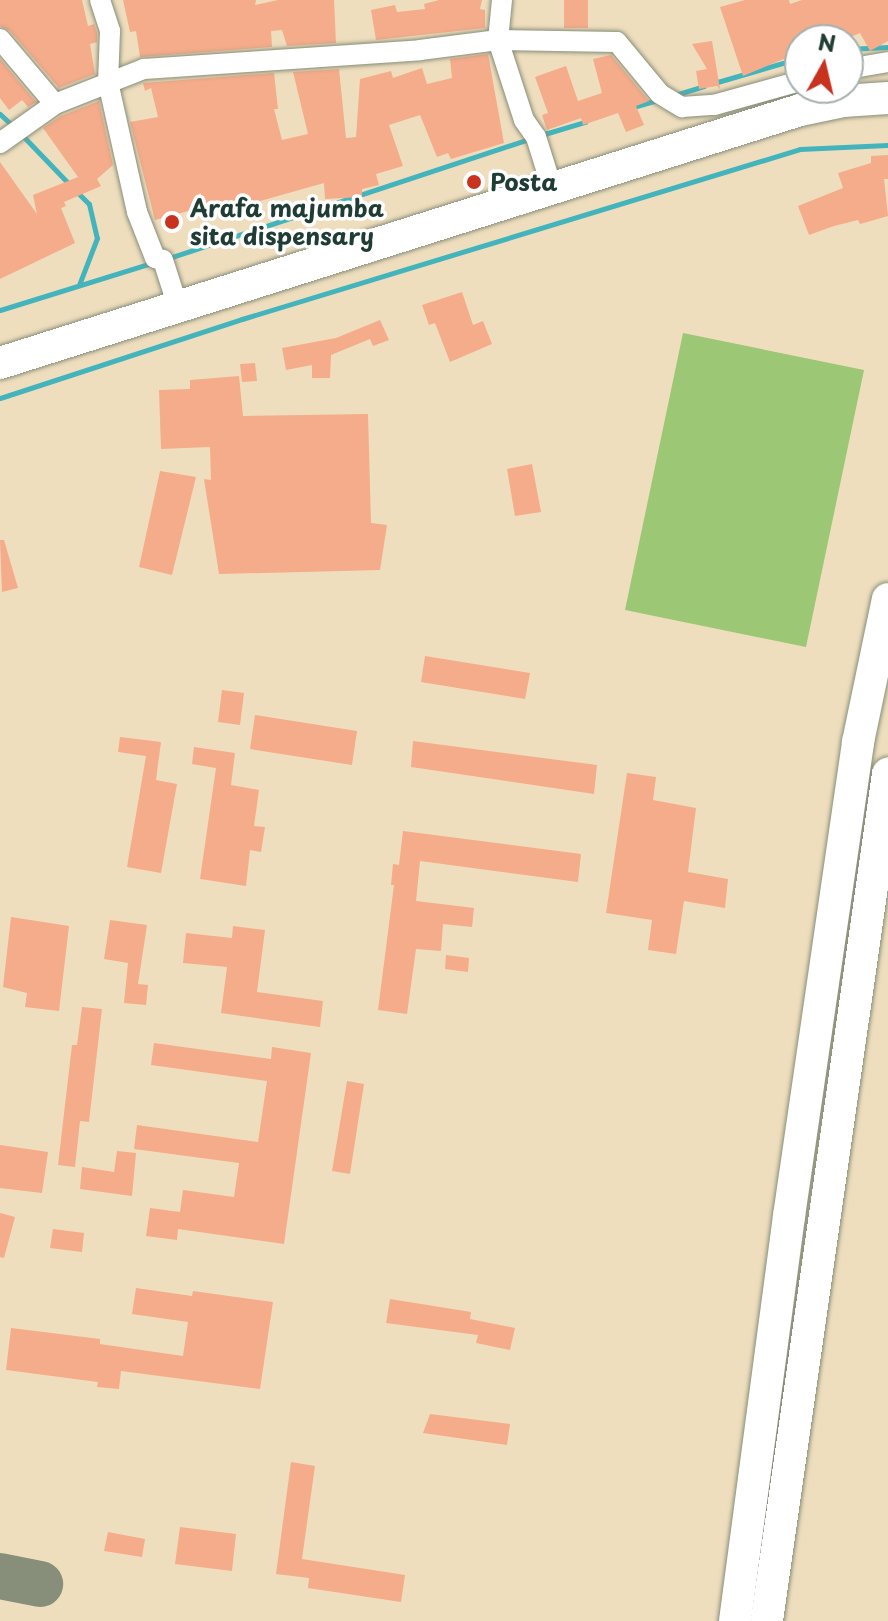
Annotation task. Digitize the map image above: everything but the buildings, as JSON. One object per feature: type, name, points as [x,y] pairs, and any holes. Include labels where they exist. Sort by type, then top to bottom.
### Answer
[{"type":"main road","points":[[864,96],[888,98]]},
{"type":"main road","points":[[0,363],[815,104]]},
{"type":"main road","points":[[746,127],[827,120],[888,121]]},
{"type":"main road","points":[[735,1621],[789,1216],[858,742],[888,599]]},
{"type":"main road","points":[[767,1621],[888,774]]},
{"type":"street","points":[[100,0],[110,31],[108,82],[137,212],[155,258],[163,260],[178,307]]},
{"type":"street","points":[[502,0],[498,40],[524,120],[536,137],[552,188]]},
{"type":"street","points":[[0,39],[55,104]]},
{"type":"street","points":[[0,143],[55,104],[144,69],[420,50],[498,40],[617,42],[660,94],[682,107],[714,105],[784,85]]},
{"type":"street","points":[[864,66],[888,62]]},
{"type":"green space","points":[[683,333],[864,370],[806,647],[625,610]]},
{"type":"waterway","points":[[864,48],[888,47]]},
{"type":"waterway","points":[[714,83],[784,63]]},
{"type":"waterway","points":[[675,95],[704,86]]},
{"type":"waterway","points":[[633,107],[658,100]]},
{"type":"waterway","points":[[0,114],[14,127]]},
{"type":"waterway","points":[[541,135],[585,122]]},
{"type":"waterway","points":[[21,134],[70,185]]},
{"type":"waterway","points":[[169,258],[532,138]]},
{"type":"waterway","points":[[0,398],[242,319],[800,149],[888,145]]},
{"type":"waterway","points":[[77,192],[89,204],[97,238],[79,285]]},
{"type":"waterway","points":[[0,310],[152,263]]},
{"type":"taxiway","points":[[0,1576],[40,1584]]},
{"type":"place","name":"Posta","points":[[474,182]]},
{"type":"place","name":"Arafa majumba sita dispensary","points":[[172,222]]}]
